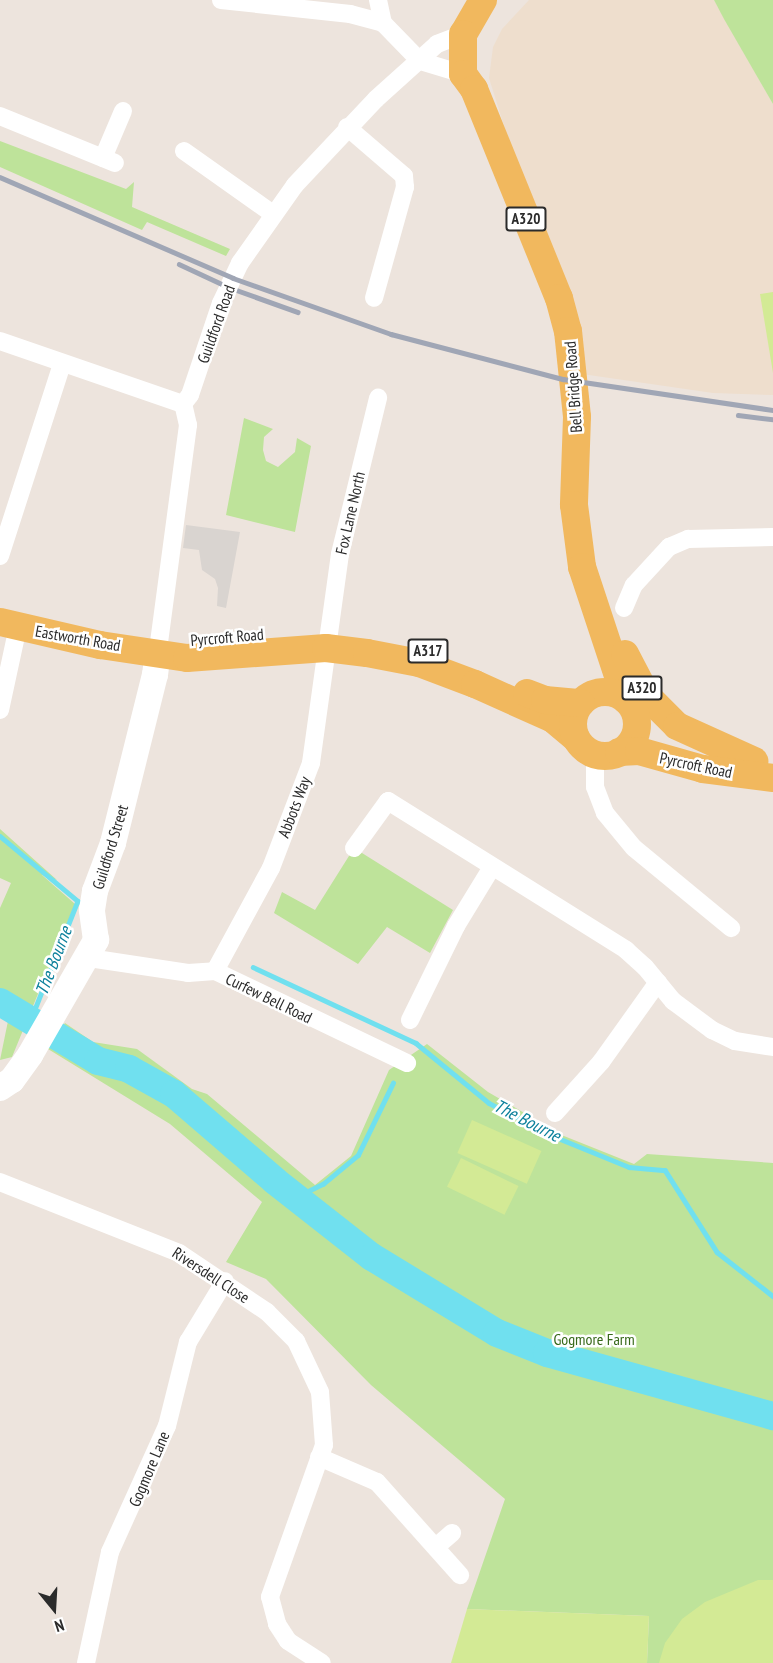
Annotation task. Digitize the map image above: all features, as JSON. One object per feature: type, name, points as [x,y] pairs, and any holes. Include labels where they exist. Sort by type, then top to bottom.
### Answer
[{"type":"main road","points":[[467,78],[473,32],[483,0]]},
{"type":"main road","points":[[473,32],[501,0]]},
{"type":"main road","name":"Bell Bridge Road","points":[[467,78],[559,298],[573,357],[577,417],[574,505],[592,664],[586,699]]},
{"type":"main road","name":"Bell Bridge Road","points":[[582,567],[629,705]]},
{"type":"main road","name":"A320","points":[[582,567],[604,601],[634,676],[647,696],[677,726],[766,768]]},
{"type":"main road","name":"Eastworth Road","points":[[9,625],[100,645],[158,650]]},
{"type":"main road","name":"Pyrcroft Road","points":[[158,650],[187,639],[328,639],[423,650],[545,700],[586,699]]},
{"type":"main road","name":"Pyrcroft Road","points":[[328,639],[418,663],[553,719],[597,748],[639,751],[703,769],[766,768]]},
{"type":"main road","name":"Guildford Street","points":[[0,1088],[12,1080],[30,1055],[89,958],[96,940],[92,910],[95,891],[113,843],[155,675],[158,650]]},
{"type":"main road","name":"A320","points":[[609,692],[629,705],[636,729],[597,748],[573,720],[586,699],[609,692]]},
{"type":"main road","name":"Pyrcroft Road","points":[[629,705],[681,748],[766,768]]},
{"type":"street","points":[[221,0],[350,14],[383,23],[420,61],[467,78]]},
{"type":"street","points":[[378,0],[383,23]]},
{"type":"street","name":"Guildford Road","points":[[183,404],[190,395],[221,303],[240,263],[273,214],[347,127],[437,44],[473,32]]},
{"type":"street","points":[[0,116],[109,160],[123,111]]},
{"type":"street","points":[[347,127],[404,176],[405,188],[374,298]]},
{"type":"street","points":[[184,151],[273,214]]},
{"type":"street","points":[[0,341],[183,404],[188,425],[158,650]]},
{"type":"street","points":[[0,556],[62,364]]},
{"type":"street","name":"Fox Lane North","points":[[328,639],[347,520],[378,398]]},
{"type":"street","points":[[624,608],[634,585],[669,547],[688,539],[773,537]]},
{"type":"street","points":[[0,710],[9,625]]},
{"type":"street","name":"Abbots Way","points":[[215,971],[271,868],[311,763],[328,639]]},
{"type":"street","points":[[597,748],[595,787],[605,813],[642,855],[731,928]]},
{"type":"street","points":[[354,848],[388,801],[626,950],[682,1008],[712,1030],[735,1041],[773,1047]]},
{"type":"street","points":[[410,1020],[456,926],[492,867]]},
{"type":"street","name":"Curfew Bell Road","points":[[89,958],[188,973],[215,971],[407,1063]]},
{"type":"street","points":[[555,1113],[601,1062],[658,982]]},
{"type":"street","name":"Riversdell Close","points":[[0,1182],[154,1241],[225,1281],[271,1316],[296,1341],[310,1364],[320,1392],[324,1445],[270,1597],[277,1624],[288,1641],[322,1663]]},
{"type":"street","name":"Gogmore Lane","points":[[86,1663],[110,1552],[167,1426],[188,1342],[225,1281]]},
{"type":"street","points":[[320,1457],[377,1482],[437,1546],[460,1575]]},
{"type":"street","points":[[437,1546],[452,1533]]},
{"type":"shaded area","points":[[529,0],[714,0],[773,104],[773,395],[713,393],[582,374],[489,78],[493,47],[502,29]]},
{"type":"shaded area","points":[[186,525],[240,532],[226,608],[217,606],[218,588],[215,579],[202,570],[199,550],[183,548]]},
{"type":"green space","points":[[714,0],[773,0],[773,104],[724,19]]},
{"type":"green space","points":[[0,141],[126,189],[134,182],[132,207],[230,249],[226,256],[147,222],[142,230],[0,167]]},
{"type":"green space","points":[[773,292],[773,373],[760,294]]},
{"type":"green space","points":[[244,418],[273,429],[264,437],[263,450],[266,461],[278,467],[295,452],[297,438],[311,446],[295,532],[226,515]]},
{"type":"green space","points":[[0,829],[57,880],[42,875],[75,904],[12,1057],[0,1060],[8,1021],[0,1017],[0,908],[11,883],[0,878]]},
{"type":"green space","points":[[354,848],[453,910],[430,953],[387,927],[358,964],[274,913],[282,892],[315,910]]},
{"type":"green space","name":"Gogmore Farm","points":[[65,1023],[93,1042],[137,1049],[192,1089],[207,1094],[315,1185],[351,1156],[389,1070],[427,1044],[488,1092],[564,1136],[634,1164],[647,1154],[773,1163],[773,1663],[647,1663],[649,1616],[467,1609],[505,1499],[371,1385],[266,1279],[226,1262],[262,1202],[170,1124],[48,1049]]},
{"type":"green space","points":[[472,1120],[541,1151],[527,1184],[457,1153]]},
{"type":"green space","points":[[461,1158],[519,1186],[504,1215],[447,1187]]},
{"type":"green space","points":[[758,1580],[773,1580],[773,1663],[659,1663],[665,1643],[682,1619],[705,1602]]},
{"type":"green space","points":[[467,1609],[649,1616],[647,1663],[451,1663]]},
{"type":"waterway","name":"The Bourne","points":[[0,836],[78,901],[31,1020]]},
{"type":"waterway","name":"The Bourne","points":[[253,967],[416,1043],[489,1103],[558,1138],[629,1167],[665,1170],[717,1252],[773,1296]]},
{"type":"waterway","name":"The Bourne","points":[[0,1002],[98,1061],[129,1069],[174,1094],[275,1181],[372,1257],[497,1333],[547,1353],[773,1416]]},
{"type":"waterway","name":"The Bourne","points":[[296,1197],[323,1184],[358,1155],[393,1083]]},
{"type":"railway","points":[[0,177],[233,278],[391,334],[563,379],[773,410]]},
{"type":"railway","points":[[179,264],[228,287],[298,312]]},
{"type":"railway","points":[[738,415],[773,419]]}]
